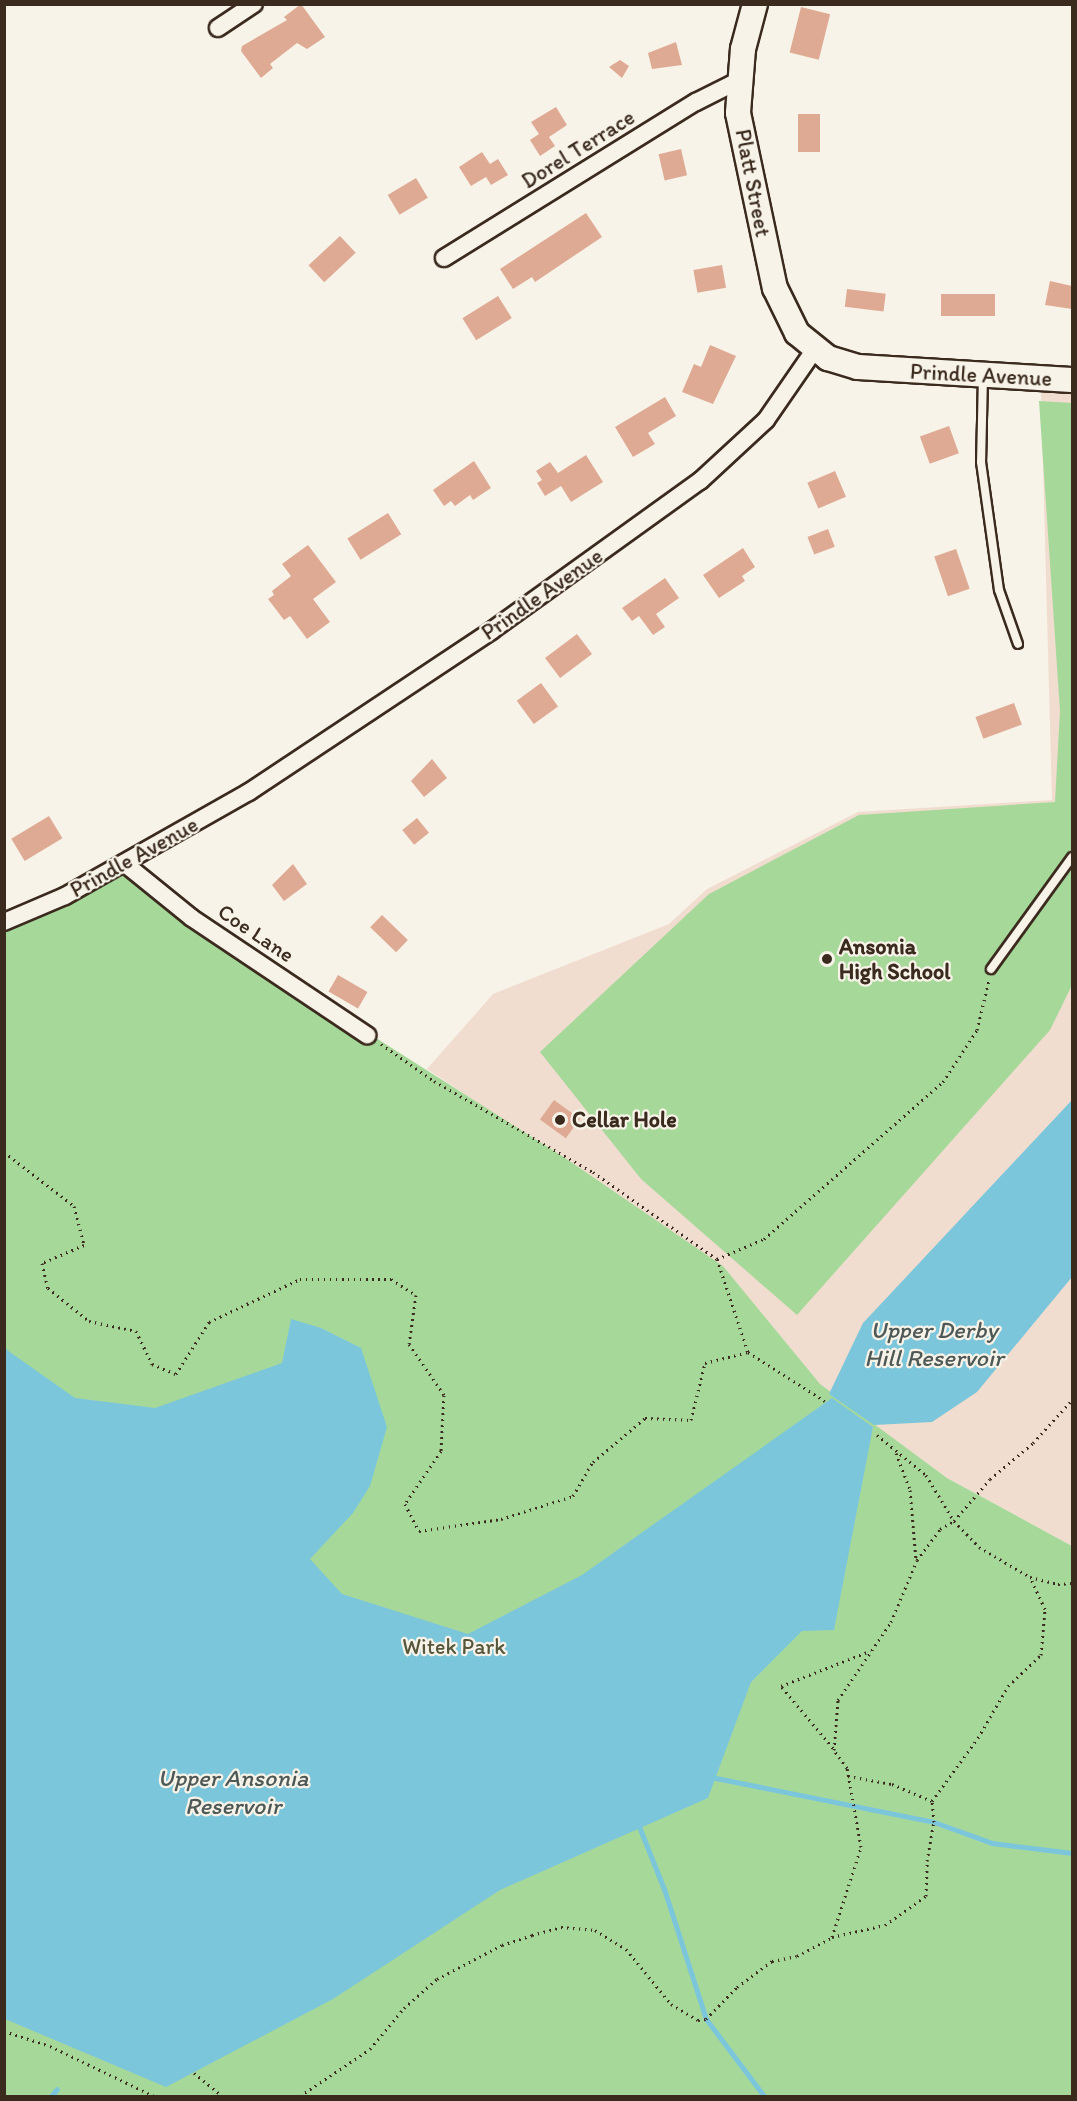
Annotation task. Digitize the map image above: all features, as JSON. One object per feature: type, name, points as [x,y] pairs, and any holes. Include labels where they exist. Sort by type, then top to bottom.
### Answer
[{"type":"main road","name":"Platt Street","points":[[755,4],[738,81],[738,113],[775,288],[797,333],[815,350]]},
{"type":"main road","name":"Prindle Avenue","points":[[815,350],[839,363],[858,367],[1072,380]]},
{"type":"street","points":[[218,28],[254,4]]},
{"type":"street","name":"Dorel Terrace","points":[[444,258],[696,102],[738,81]]},
{"type":"street","name":"Prindle Avenue","points":[[4,922],[65,896],[249,792],[487,633],[700,481],[766,420],[815,350]]},
{"type":"street","name":"Coe Lane","points":[[124,863],[192,918],[367,1035]]},
{"type":"lane","points":[[984,376],[981,462],[999,590],[1018,644]]},
{"type":"lane","points":[[991,969],[1072,856]]},
{"type":"path","points":[[717,1258],[764,1239],[943,1083],[978,1030],[991,969]]},
{"type":"path","points":[[367,1035],[434,1081],[593,1172],[717,1258],[748,1352],[825,1401]]},
{"type":"path","points":[[4,1152],[74,1206],[84,1245],[42,1263],[48,1288],[89,1321],[136,1331],[152,1364],[176,1374],[208,1322],[300,1279],[391,1279],[416,1295],[409,1344],[444,1395],[441,1451],[405,1504],[419,1531],[501,1519],[573,1496],[592,1462],[645,1418],[691,1420],[705,1363],[748,1352]]},
{"type":"path","points":[[834,1750],[838,1700],[891,1622],[916,1560],[940,1529],[954,1521],[990,1479],[1033,1443],[1072,1400]]},
{"type":"path","points":[[916,1560],[910,1490],[897,1453],[877,1435],[926,1475],[954,1521],[979,1547],[1030,1577],[1058,1584],[1072,1582]]},
{"type":"path","points":[[300,2097],[370,2049],[404,2008],[437,1979],[502,1945],[532,1935],[561,1927],[595,1930],[626,1949],[671,2004],[698,2020],[706,2019],[737,1987],[772,1961],[797,1956],[832,1937],[885,1925],[926,1896],[927,1861],[934,1822],[932,1801],[978,1738],[1008,1686],[1041,1655],[1045,1609],[1030,1577]]},
{"type":"path","points":[[832,1937],[861,1847],[857,1812],[851,1800],[848,1776],[834,1750],[781,1686],[872,1650]]},
{"type":"path","points":[[848,1776],[892,1784],[932,1801]]},
{"type":"path","points":[[4,2031],[50,2046],[154,2097]]},
{"type":"path","points":[[194,2073],[222,2097]]},
{"type":"shaded area","name":"Ansonia High School","points":[[1072,390],[1072,1546],[947,1478],[819,1384],[723,1266],[427,1069],[493,994],[669,924],[707,889],[858,812],[1052,800],[1041,393]]},
{"type":"green space","points":[[1039,401],[1072,403],[1072,985],[1050,1030],[797,1315],[641,1179],[540,1052],[709,894],[859,815],[1055,802],[1060,711]]},
{"type":"green space","name":"Witek Park","points":[[124,870],[187,918],[565,1158],[723,1266],[820,1384],[947,1478],[1072,1546],[1072,2096],[5,2096],[5,926]]},
{"type":"water","name":"Upper Derby Hill Reservoir","points":[[1072,1100],[1072,1277],[977,1392],[932,1422],[874,1425],[829,1394],[863,1323]]},
{"type":"water","name":"Upper Ansonia Reservoir","points":[[291,1319],[321,1328],[361,1348],[387,1427],[370,1486],[353,1513],[310,1559],[342,1594],[468,1634],[582,1575],[832,1398],[873,1427],[834,1630],[802,1631],[751,1682],[708,1798],[500,1890],[333,1999],[166,2087],[5,2019],[5,1344],[7,1350],[75,1398],[155,1408],[282,1363]]},
{"type":"building","points":[[301,4],[325,37],[307,49],[297,43],[270,64],[273,68],[261,78],[241,51],[242,46],[287,20],[284,17]]},
{"type":"building","points":[[801,7],[830,14],[819,60],[790,53]]},
{"type":"building","points":[[676,42],[682,65],[652,69],[648,53]]},
{"type":"building","points":[[620,60],[629,66],[622,78],[609,67]]},
{"type":"building","points":[[556,107],[567,125],[549,137],[555,146],[540,156],[530,140],[539,134],[531,122]]},
{"type":"building","points":[[798,114],[820,114],[820,152],[798,152]]},
{"type":"building","points":[[681,149],[687,175],[665,180],[659,154]]},
{"type":"building","points":[[482,152],[490,164],[498,159],[508,175],[491,185],[486,177],[471,186],[459,167]]},
{"type":"building","points":[[416,178],[428,198],[400,215],[388,195]]},
{"type":"building","points":[[586,213],[602,237],[535,282],[532,277],[513,289],[500,269]]},
{"type":"building","points":[[340,236],[356,253],[324,282],[309,265]]},
{"type":"building","points":[[722,265],[726,288],[697,293],[693,270]]},
{"type":"building","points":[[1050,281],[1072,286],[1072,309],[1045,305]]},
{"type":"building","points":[[847,289],[886,294],[884,312],[845,307]]},
{"type":"building","points":[[941,294],[995,294],[995,316],[941,316]]},
{"type":"building","points":[[498,296],[512,318],[476,340],[462,318]]},
{"type":"building","points":[[710,345],[736,356],[713,404],[682,392],[694,364],[701,367]]},
{"type":"building","points":[[665,397],[676,416],[648,433],[655,444],[633,457],[615,427]]},
{"type":"building","points":[[949,426],[959,453],[930,464],[920,437]]},
{"type":"building","points":[[586,455],[603,482],[571,502],[561,486],[545,496],[537,483],[542,480],[536,471],[550,462],[558,473]]},
{"type":"building","points":[[474,461],[491,488],[473,500],[470,495],[455,506],[451,501],[444,506],[433,490]]},
{"type":"building","points":[[835,471],[846,497],[818,508],[807,483]]},
{"type":"building","points":[[388,513],[401,534],[361,560],[347,538]]},
{"type":"building","points":[[828,529],[835,547],[814,555],[807,537]]},
{"type":"building","points":[[308,545],[336,582],[313,599],[330,622],[307,639],[290,616],[284,620],[268,599],[274,595],[272,591],[291,576],[282,564]]},
{"type":"building","points":[[743,548],[755,567],[742,576],[745,581],[719,598],[703,575]]},
{"type":"building","points":[[956,549],[970,589],[948,596],[934,556]]},
{"type":"building","points":[[665,578],[679,598],[656,614],[665,627],[653,635],[639,616],[632,621],[622,608]]},
{"type":"building","points":[[577,634],[592,654],[560,678],[545,658]]},
{"type":"building","points":[[541,683],[558,706],[534,724],[517,701]]},
{"type":"building","points":[[1014,703],[1022,725],[983,739],[975,717]]},
{"type":"building","points":[[432,759],[447,778],[424,797],[411,781]]},
{"type":"building","points":[[49,816],[62,838],[25,861],[11,839]]},
{"type":"building","points":[[417,818],[429,833],[414,845],[402,830]]},
{"type":"building","points":[[293,864],[307,884],[284,901],[272,885]]},
{"type":"building","points":[[382,915],[408,940],[396,952],[370,927]]},
{"type":"building","points":[[338,975],[367,992],[358,1008],[328,991]]},
{"type":"building","name":"Cellar Hole","points":[[554,1100],[580,1119],[566,1138],[540,1119]]},
{"type":"waterway","points":[[711,1777],[934,1822],[992,1843],[1072,1853]]},
{"type":"waterway","points":[[638,1824],[664,1889],[706,2019],[764,2096]]},
{"type":"waterway","points":[[51,2096],[57,2089]]},
{"type":"place","name":"Ansonia High School","points":[[827,959]]},
{"type":"place","name":"Cellar Hole","points":[[560,1120]]}]
